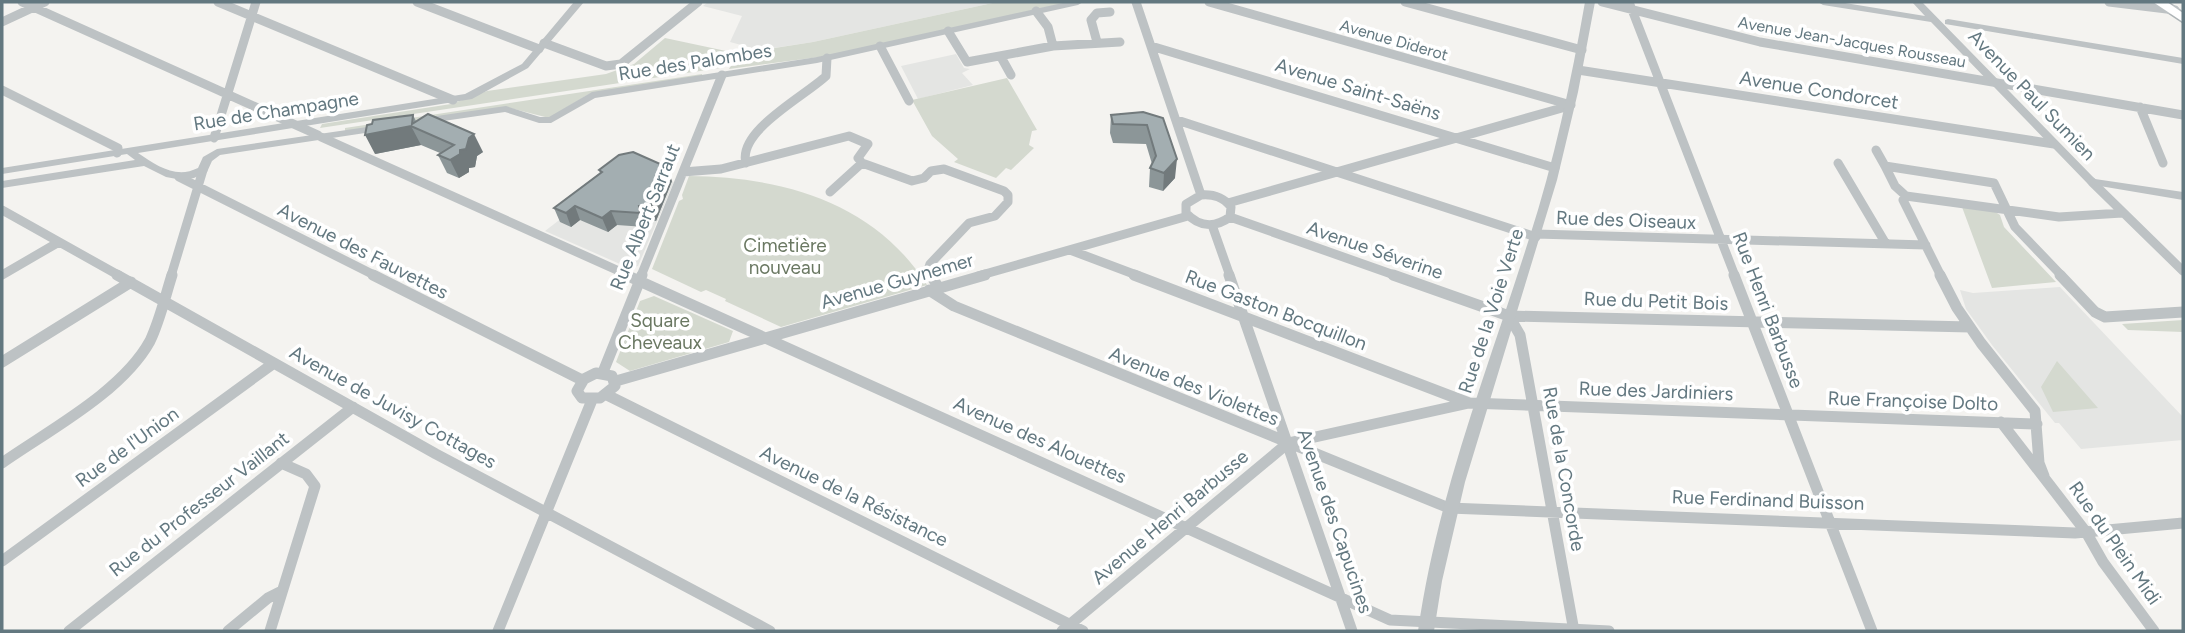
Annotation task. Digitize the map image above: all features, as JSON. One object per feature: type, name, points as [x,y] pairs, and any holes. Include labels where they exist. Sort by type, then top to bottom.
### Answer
[{"type":"main road","points":[[2159,2],[2175,11]]},
{"type":"street","name":"Avenue des Alouettes","points":[[22,2],[1390,620],[1426,627],[1609,631]]},
{"type":"street","points":[[2,22],[46,2]]},
{"type":"street","points":[[218,2],[453,100]]},
{"type":"street","points":[[214,138],[256,2]]},
{"type":"street","points":[[417,2],[606,66],[621,64],[698,2]]},
{"type":"street","name":"Rue de Champagne","points":[[2,171],[453,100],[481,91],[526,66],[579,2]]},
{"type":"street","name":"Rue des Palombes","points":[[415,122],[506,109],[538,120],[551,120],[593,95],[827,58],[1078,2]]},
{"type":"street","points":[[1136,2],[1201,195]]},
{"type":"street","name":"Avenue Diderot","points":[[1209,2],[1571,105]]},
{"type":"street","points":[[1405,2],[1582,50]]},
{"type":"street","name":"Rue de la Voie Verte","points":[[1426,627],[1449,508],[1475,403],[1536,236],[1571,105],[1590,2]]},
{"type":"street","name":"Avenue Jean-Jacques Rousseau","points":[[1602,2],[1631,6],[1760,42],[2183,115]]},
{"type":"street","points":[[1824,2],[2183,61]]},
{"type":"street","name":"Avenue Paul Sumien","points":[[1917,2],[2092,182]]},
{"type":"street","points":[[2109,2],[2175,11]]},
{"type":"street","name":"Rue Henri Barbusse","points":[[1631,6],[1872,631]]},
{"type":"street","points":[[1036,11],[1048,27],[1053,46]]},
{"type":"street","points":[[1097,42],[1091,20],[1097,13],[1110,12]]},
{"type":"street","points":[[948,31],[967,62],[1053,46],[1120,42]]},
{"type":"street","points":[[880,46],[909,101]]},
{"type":"street","name":"Avenue Saint-Saëns","points":[[1151,46],[1555,168]]},
{"type":"street","points":[[1001,57],[1011,75]]},
{"type":"street","points":[[746,163],[744,156],[752,134],[826,76],[827,58]]},
{"type":"street","name":"Avenue Condorcet","points":[[1578,71],[2054,144]]},
{"type":"street","name":"Rue Albert Sarraut","points":[[603,372],[722,75]]},
{"type":"street","points":[[2,90],[118,148],[117,153]]},
{"type":"street","points":[[1228,203],[1571,105]]},
{"type":"street","points":[[2140,107],[2163,163]]},
{"type":"street","name":"Rue des Oiseaux","points":[[1177,120],[1536,236],[1926,245]]},
{"type":"street","points":[[179,177],[205,164],[223,150],[316,134],[391,126]]},
{"type":"street","points":[[683,172],[706,172],[849,136],[868,144],[858,158],[862,163],[912,181],[944,169],[1008,195],[1008,202],[995,216],[969,223],[930,264],[928,270],[933,288]]},
{"type":"street","points":[[1876,150],[1895,186],[1906,197],[2059,217],[2122,213]]},
{"type":"street","name":"Avenue des Fauvettes","points":[[130,151],[146,162],[582,380]]},
{"type":"street","points":[[2,185],[146,162]]},
{"type":"street","points":[[830,192],[862,163]]},
{"type":"street","points":[[1838,163],[1886,244]]},
{"type":"street","points":[[2,463],[82,409],[123,375],[149,342],[205,164]]},
{"type":"street","points":[[1885,166],[1994,183],[2015,227],[2100,315],[2105,317],[2183,312]]},
{"type":"street","points":[[2092,182],[2183,196]]},
{"type":"street","points":[[2092,182],[2183,271]]},
{"type":"street","points":[[1201,195],[1214,195],[1228,203],[1232,211],[1230,217],[1212,225],[1198,223],[1188,216],[1186,204],[1201,195]]},
{"type":"street","points":[[1906,197],[1904,205],[1957,308],[2032,405],[2037,424]]},
{"type":"street","name":"Avenue de Juvisy Cottages","points":[[2,210],[546,514],[770,631]]},
{"type":"street","name":"Avenue Guynemer","points":[[615,381],[1188,216]]},
{"type":"street","name":"Avenue Séverine","points":[[1230,217],[1508,316]]},
{"type":"street","name":"Avenue des Capucines","points":[[1212,225],[1352,631]]},
{"type":"street","points":[[2,275],[59,242]]},
{"type":"street","name":"Rue Gaston Bocquillon","points":[[1070,250],[1475,403]]},
{"type":"street","points":[[2,362],[131,282]]},
{"type":"street","name":"Avenue des Violettes","points":[[933,288],[954,306],[1449,508]]},
{"type":"street","name":"Rue du Petit Bois","points":[[1508,316],[1970,327]]},
{"type":"street","name":"Rue de la Concorde","points":[[1508,316],[1520,335],[1574,631]]},
{"type":"street","name":"Rue de l'Union","points":[[2,561],[274,363]]},
{"type":"street","points":[[603,372],[612,376],[615,381],[607,395],[592,400],[582,398],[577,391],[582,380],[594,373],[603,372]]},
{"type":"street","name":"Avenue de la Résistance","points":[[607,395],[1072,629]]},
{"type":"street","points":[[498,631],[592,400]]},
{"type":"street","name":"Avenue Henri Barbusse","points":[[1072,629],[1186,528],[1288,443],[1475,403]]},
{"type":"street","name":"Rue des Jardiniers","points":[[1475,403],[1788,414]]},
{"type":"street","name":"Rue du Professeur Vaillant","points":[[69,631],[352,407]]},
{"type":"street","name":"Rue Françoise Dolto","points":[[1788,414],[2037,424]]},
{"type":"street","name":"Rue du Plein Midi","points":[[2001,422],[2086,532],[2103,562],[2154,631]]},
{"type":"street","name":"Rue du Plein Midi","points":[[2037,424],[2039,463],[2044,476]]},
{"type":"street","points":[[270,631],[315,486],[309,475],[281,463]]},
{"type":"street","name":"Rue Ferdinand Buisson","points":[[1449,508],[2086,532],[2183,523]]},
{"type":"street","points":[[229,631],[268,598],[282,591]]},
{"type":"shaded area","points":[[708,2],[997,2],[813,42],[760,50],[730,42],[742,16],[703,6]]},
{"type":"shaded area","points":[[956,54],[964,68],[970,69],[962,73],[973,85],[918,99],[901,66]]},
{"type":"shaded area","points":[[632,164],[674,182],[638,266],[629,268],[545,231]]},
{"type":"shaded area","points":[[2060,287],[2183,417],[2183,440],[2081,449],[2059,423],[2055,423],[1992,345],[1966,309],[1960,290],[1973,293]]},
{"type":"green space","points":[[997,2],[1070,2],[827,56],[729,69],[737,54],[813,42]]},
{"type":"green space","points":[[665,38],[726,51],[720,68],[320,128],[322,124],[451,104],[487,91],[606,74],[634,64]]},
{"type":"green space","points":[[702,74],[589,94],[549,118],[506,107],[345,131],[345,128]]},
{"type":"green space","points":[[1007,78],[1037,130],[1032,131],[1029,145],[1034,148],[1011,170],[1006,168],[996,178],[954,162],[958,159],[932,136],[912,100]]},
{"type":"green space","name":"Cimetière nouveau","points":[[689,176],[758,182],[792,189],[823,200],[853,214],[881,233],[927,285],[781,327],[706,290],[701,292],[652,269],[679,201],[683,199]]},
{"type":"green space","points":[[1962,207],[1994,211],[2000,215],[2004,227],[2056,282],[1992,288]]},
{"type":"green space","name":"Square Cheveaux","points":[[654,296],[733,331],[729,342],[630,371],[616,362],[640,301]]},
{"type":"green space","points":[[2183,320],[2183,332],[2128,330],[2122,324]]},
{"type":"green space","points":[[2057,361],[2098,408],[2053,412],[2041,387]]},
{"type":"building","points":[[1143,112],[1163,118],[1177,159],[1164,173],[1150,168],[1156,156],[1147,125],[1113,124],[1111,115]]},
{"type":"building","points":[[428,114],[474,134],[469,138],[466,149],[460,150],[460,154],[450,160],[438,155],[454,145],[411,126],[365,135],[367,125],[372,124],[373,120],[413,115],[412,124]]},
{"type":"building","points":[[633,152],[667,167],[651,207],[639,206],[640,213],[611,211],[602,218],[575,206],[566,213],[554,208],[602,172],[599,170],[619,155]]}]
